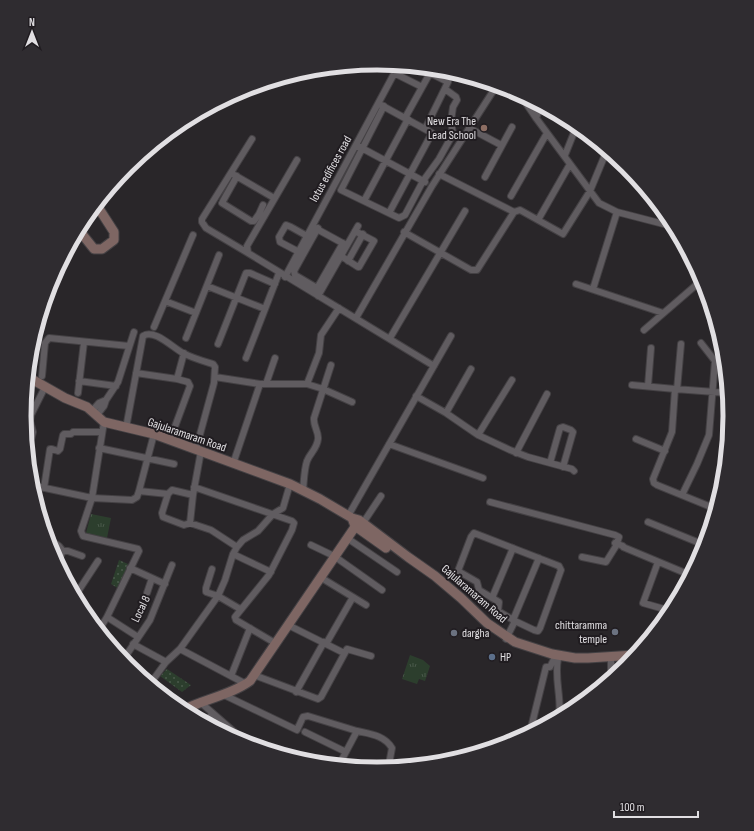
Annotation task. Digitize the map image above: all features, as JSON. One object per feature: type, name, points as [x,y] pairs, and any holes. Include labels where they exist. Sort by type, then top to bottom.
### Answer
[{"type":"main road","points":[[82,234],[94,249],[102,249],[114,240],[114,232],[99,209]]},
{"type":"main road","name":"Gajularamaram Road","points":[[33,380],[94,413],[104,422],[154,434],[303,490],[353,519],[442,586],[486,627],[537,655],[555,663],[625,657]]},
{"type":"main road","points":[[190,706],[246,684],[254,675],[347,538],[353,519]]},
{"type":"main road","name":"Gajularamaram Road","points":[[506,639],[534,649],[560,655],[588,658],[623,659]]},
{"type":"street","name":"lotus edifices road","points":[[246,358],[275,284],[298,252],[307,236],[315,227],[381,104],[394,73],[422,86]]},
{"type":"street","points":[[364,201],[386,161],[406,118],[430,73]]},
{"type":"street","points":[[425,129],[448,82],[431,74]]},
{"type":"street","points":[[432,186],[423,181],[386,161],[359,146],[341,190],[398,218],[405,215],[423,181],[439,159],[453,134],[451,121],[453,107],[457,100],[456,97],[445,89]]},
{"type":"street","points":[[356,318],[404,232],[439,174],[494,90]]},
{"type":"street","points":[[526,103],[600,203],[617,212],[666,225]]},
{"type":"street","points":[[381,104],[432,133],[389,213]]},
{"type":"street","points":[[536,118],[539,110]]},
{"type":"street","points":[[484,177],[512,127]]},
{"type":"street","points":[[470,128],[502,145]]},
{"type":"street","points":[[565,155],[574,132]]},
{"type":"street","points":[[511,196],[547,133]]},
{"type":"street","points":[[252,139],[204,215],[202,222],[206,228],[282,275],[314,291]]},
{"type":"street","points":[[404,232],[471,270],[477,270],[514,212],[520,210],[563,234],[590,191],[605,155]]},
{"type":"street","points":[[248,253],[247,246],[266,204],[274,198],[297,160]]},
{"type":"street","points":[[538,220],[570,164]]},
{"type":"street","points":[[231,173],[274,198]]},
{"type":"street","points":[[439,174],[514,212]]},
{"type":"street","points":[[237,176],[222,202],[251,221],[254,221],[261,215]]},
{"type":"street","points":[[390,338],[465,211]]},
{"type":"street","points":[[593,290],[617,212]]},
{"type":"street","points":[[298,252],[280,242],[279,237],[286,225],[307,236]]},
{"type":"street","points":[[345,244],[315,227],[294,271],[295,275],[314,291],[339,308],[434,366]]},
{"type":"street","points":[[314,291],[356,229],[374,241],[359,267],[341,256]]},
{"type":"street","points":[[348,261],[363,234]]},
{"type":"street","points":[[154,327],[193,236]]},
{"type":"street","points":[[314,291],[341,256],[345,244]]},
{"type":"street","points":[[186,338],[219,255]]},
{"type":"street","points":[[218,344],[246,273],[250,273],[275,284]]},
{"type":"street","points":[[576,284],[663,313]]},
{"type":"street","points":[[644,330],[698,285]]},
{"type":"street","points":[[207,286],[265,309]]},
{"type":"street","points":[[165,301],[196,312]]},
{"type":"street","points":[[307,384],[319,353],[320,335],[339,308]]},
{"type":"street","points":[[94,413],[99,403],[106,400],[116,386],[134,332]]},
{"type":"street","points":[[126,428],[143,336],[145,334],[151,334],[168,342],[184,353],[214,365],[215,377],[198,450],[190,523]]},
{"type":"street","points":[[353,519],[389,444],[451,336]]},
{"type":"street","points":[[42,376],[45,343],[49,338],[130,346]]},
{"type":"street","points":[[78,393],[84,342]]},
{"type":"street","points":[[701,343],[719,367]]},
{"type":"street","points":[[681,344],[672,432],[654,476],[654,483],[711,507]]},
{"type":"street","points":[[648,386],[651,348]]},
{"type":"street","points":[[177,379],[184,353]]},
{"type":"street","points":[[233,464],[263,384],[275,358]]},
{"type":"street","points":[[682,495],[709,435],[715,361]]},
{"type":"street","points":[[303,490],[307,461],[317,446],[318,440],[318,432],[314,422],[331,366]]},
{"type":"street","points":[[446,413],[471,369]]},
{"type":"street","points":[[136,373],[188,382],[190,386],[170,440]]},
{"type":"street","points":[[215,377],[263,384],[307,384],[324,389],[352,402]]},
{"type":"street","points":[[478,436],[512,380]]},
{"type":"street","points":[[79,381],[116,386]]},
{"type":"street","points":[[632,384],[722,393]]},
{"type":"street","points":[[31,415],[45,387]]},
{"type":"street","points":[[516,453],[547,394]]},
{"type":"street","points":[[416,396],[446,413],[478,436],[516,453],[572,469],[574,471]]},
{"type":"street","points":[[102,626],[139,551],[138,549],[82,536],[81,534],[92,498],[104,422]]},
{"type":"street","points":[[550,463],[560,428],[563,427],[573,432],[563,467]]},
{"type":"street","points":[[44,488],[50,450],[60,450],[64,434],[72,434],[73,432],[102,432]]},
{"type":"street","points":[[39,487],[92,498],[132,500],[137,497],[154,434]]},
{"type":"street","points":[[636,439],[665,451]]},
{"type":"street","points":[[389,444],[483,478]]},
{"type":"street","points":[[99,448],[174,464]]},
{"type":"street","points":[[153,680],[166,662],[180,649],[218,596],[237,547],[243,540],[258,531],[273,514],[283,508],[290,484]]},
{"type":"street","points":[[194,487],[292,521],[294,526],[272,572],[234,618],[276,643]]},
{"type":"street","points":[[139,490],[168,494]]},
{"type":"street","points":[[193,495],[172,490],[168,494],[162,513],[163,517],[184,525],[190,523],[211,530],[237,547]]},
{"type":"street","points":[[353,519],[381,496]]},
{"type":"street","points":[[490,502],[619,537],[606,562],[582,557]]},
{"type":"street","points":[[648,522],[699,543]]},
{"type":"street","points":[[474,533],[539,558],[559,566],[561,570],[538,631],[498,611],[499,602],[479,590],[477,582],[458,571],[471,536],[474,533]]},
{"type":"street","points":[[347,538],[397,572]]},
{"type":"street","points":[[55,544],[63,551],[68,551],[82,556]]},
{"type":"street","points":[[311,544],[334,556],[382,590]]},
{"type":"street","points":[[616,544],[685,573]]},
{"type":"street","points":[[492,598],[513,548]]},
{"type":"street","points":[[61,555],[63,551]]},
{"type":"street","points":[[233,554],[272,572]]},
{"type":"street","points":[[506,639],[539,558]]},
{"type":"street","points":[[79,591],[98,561]]},
{"type":"street","points":[[658,562],[643,602],[664,609]]},
{"type":"street","name":"Local 8","points":[[127,654],[150,620],[172,565]]},
{"type":"street","points":[[130,568],[165,584]]},
{"type":"street","points":[[212,569],[205,590],[208,593],[218,596],[240,609]]},
{"type":"street","points":[[147,593],[152,578]]},
{"type":"street","points":[[320,578],[366,605]]},
{"type":"street","points":[[296,692],[353,597]]},
{"type":"street","points":[[107,617],[138,637]]},
{"type":"street","points":[[288,625],[344,652]]},
{"type":"street","points":[[231,676],[250,628]]},
{"type":"street","points":[[134,644],[166,662]]},
{"type":"street","points":[[254,675],[315,699],[320,699],[344,652],[349,648],[371,656]]},
{"type":"street","points":[[180,649],[246,684]]},
{"type":"street","points":[[610,671],[611,659]]},
{"type":"street","points":[[555,663],[560,709]]},
{"type":"street","points":[[532,725],[546,667],[550,667],[555,663]]},
{"type":"street","points":[[222,694],[297,730],[303,717],[308,716],[382,737],[390,744],[392,748],[389,761]]},
{"type":"street","points":[[200,702],[230,729]]},
{"type":"street","points":[[209,718],[212,713]]},
{"type":"street","points":[[342,760],[357,731]]},
{"type":"street","points":[[305,732],[346,752]]},
{"type":"green space","points":[[91,514],[111,518],[107,538],[86,533]]},
{"type":"green space","points":[[119,560],[128,564],[119,589],[111,584]]},
{"type":"green space","points":[[410,655],[423,660],[430,666],[425,681],[419,679],[417,684],[402,679]]},
{"type":"green space","points":[[167,669],[191,685],[182,692],[160,676]]},
{"type":"place","name":"New Era The Lead School","points":[[484,128]]},
{"type":"place","name":"chittaramma temple","points":[[615,632]]},
{"type":"place","name":"dargha","points":[[454,633]]},
{"type":"place","name":"HP","points":[[492,657]]}]
